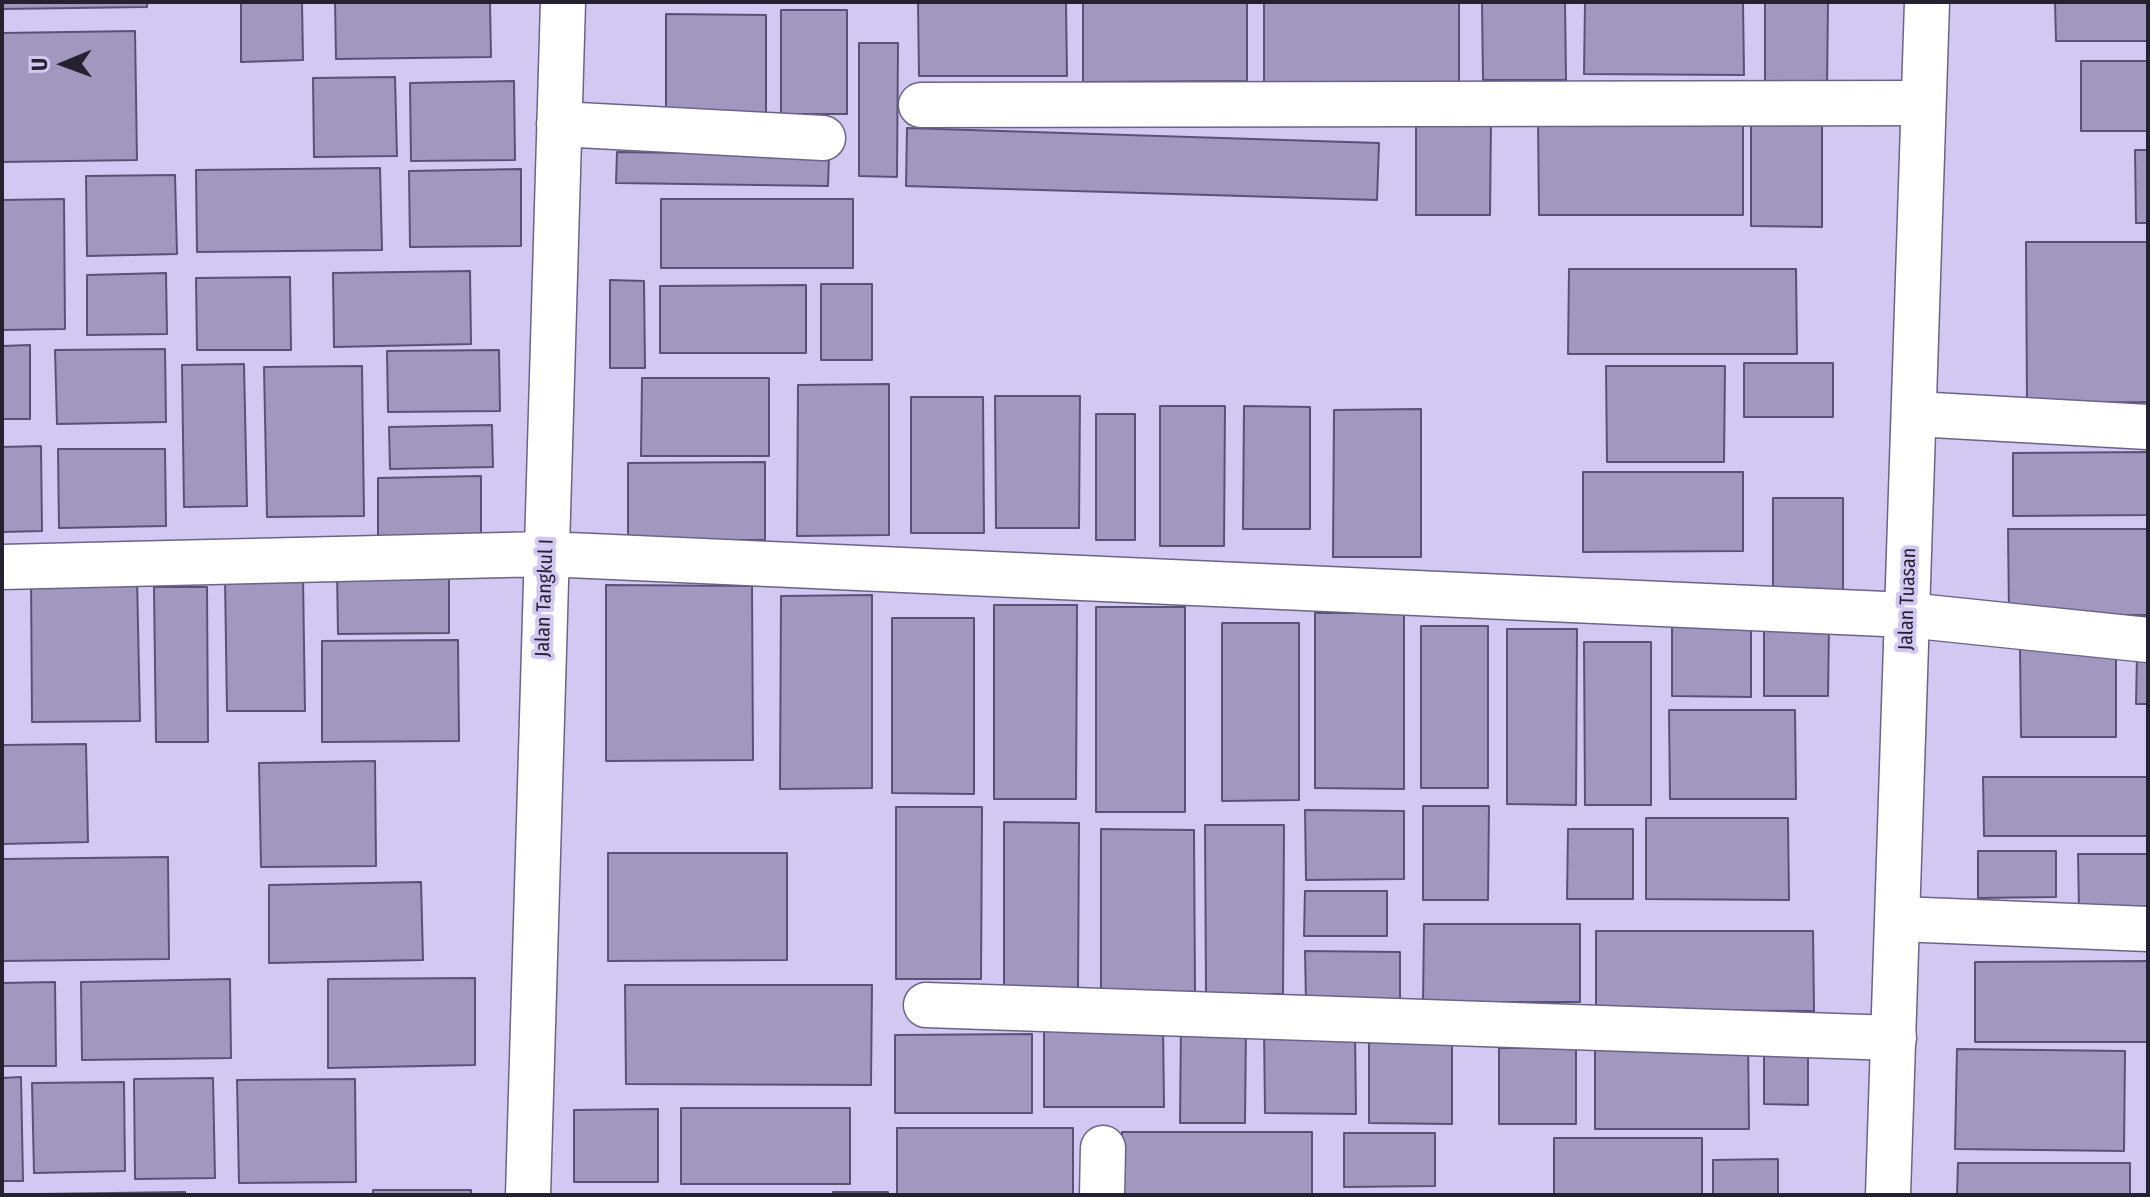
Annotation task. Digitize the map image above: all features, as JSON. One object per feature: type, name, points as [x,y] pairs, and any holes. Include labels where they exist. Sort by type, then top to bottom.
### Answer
[{"type":"street","name":"Jalan Tangkul I","points":[[528,1195],[563,2]]},
{"type":"street","name":"Jalan Tuasan","points":[[1888,1195],[1927,2]]},
{"type":"street","points":[[921,105],[1923,103]]},
{"type":"street","points":[[559,124],[823,138]]},
{"type":"street","points":[[1915,414],[2148,427]]},
{"type":"street","points":[[2,567],[546,554],[1907,615],[2148,640]]},
{"type":"street","points":[[1899,919],[2148,929]]},
{"type":"street","points":[[926,1005],[1894,1038]]},
{"type":"street","points":[[1102,1195],[1103,1148]]},
{"type":"building","points":[[2,2],[147,2],[147,7],[2,9]]},
{"type":"building","points":[[241,2],[302,2],[303,60],[241,62]]},
{"type":"building","points":[[335,2],[490,2],[491,57],[336,59]]},
{"type":"building","points":[[918,2],[1066,2],[1067,76],[919,76]]},
{"type":"building","points":[[1083,2],[1247,2],[1247,81],[1083,82]]},
{"type":"building","points":[[1264,2],[1459,2],[1459,91],[1264,90]]},
{"type":"building","points":[[1482,2],[1565,2],[1566,80],[1483,80]]},
{"type":"building","points":[[1585,2],[1743,2],[1744,75],[1584,74]]},
{"type":"building","points":[[1765,2],[1828,2],[1827,88],[1765,88]]},
{"type":"building","points":[[2055,2],[2148,2],[2148,41],[2056,41]]},
{"type":"building","points":[[781,10],[847,10],[847,114],[781,114]]},
{"type":"building","points":[[666,14],[766,15],[766,115],[666,116]]},
{"type":"building","points":[[135,31],[137,160],[2,162],[2,33]]},
{"type":"building","points":[[859,43],[898,43],[897,177],[859,176]]},
{"type":"building","points":[[2081,61],[2148,61],[2148,131],[2081,131]]},
{"type":"building","points":[[395,77],[397,156],[314,157],[313,78]]},
{"type":"building","points":[[514,81],[515,160],[411,161],[410,83]]},
{"type":"building","points":[[1538,117],[1743,118],[1743,215],[1539,215]]},
{"type":"building","points":[[1416,118],[1491,118],[1490,215],[1416,215]]},
{"type":"building","points":[[1751,119],[1822,119],[1822,227],[1751,226]]},
{"type":"building","points":[[907,128],[1379,143],[1377,200],[906,186]]},
{"type":"building","points":[[2135,150],[2148,150],[2148,223],[2136,223]]},
{"type":"building","points":[[617,152],[829,155],[828,186],[616,183]]},
{"type":"building","points":[[380,168],[382,250],[197,252],[196,170]]},
{"type":"building","points":[[521,169],[521,246],[410,247],[409,171]]},
{"type":"building","points":[[175,175],[177,254],[87,256],[86,176]]},
{"type":"building","points":[[64,199],[65,329],[2,330],[2,200]]},
{"type":"building","points":[[661,199],[853,199],[853,268],[661,268]]},
{"type":"building","points":[[2026,242],[2148,242],[2148,402],[2027,403]]},
{"type":"building","points":[[1569,269],[1796,269],[1797,354],[1568,354]]},
{"type":"building","points":[[470,271],[471,344],[334,347],[333,273]]},
{"type":"building","points":[[166,273],[167,334],[87,335],[87,275]]},
{"type":"building","points":[[290,277],[291,350],[197,350],[196,278]]},
{"type":"building","points":[[610,280],[644,281],[645,368],[610,368]]},
{"type":"building","points":[[821,284],[872,284],[872,360],[821,360]]},
{"type":"building","points":[[806,285],[806,353],[660,353],[660,286]]},
{"type":"building","points":[[30,345],[30,419],[2,419],[2,346]]},
{"type":"building","points":[[165,349],[166,422],[57,424],[55,350]]},
{"type":"building","points":[[499,350],[500,411],[388,412],[387,351]]},
{"type":"building","points":[[1744,363],[1833,363],[1833,417],[1744,417]]},
{"type":"building","points":[[244,364],[247,506],[184,507],[182,365]]},
{"type":"building","points":[[362,366],[364,516],[267,517],[264,367]]},
{"type":"building","points":[[1606,366],[1725,366],[1724,462],[1607,462]]},
{"type":"building","points":[[642,378],[769,378],[769,456],[641,456]]},
{"type":"building","points":[[889,384],[889,535],[797,536],[798,385]]},
{"type":"building","points":[[995,396],[1080,396],[1079,528],[996,528]]},
{"type":"building","points":[[911,397],[983,397],[984,533],[911,533]]},
{"type":"building","points":[[1160,406],[1225,406],[1224,546],[1160,546]]},
{"type":"building","points":[[1244,406],[1310,407],[1310,529],[1243,529]]},
{"type":"building","points":[[1421,409],[1421,557],[1333,557],[1334,410]]},
{"type":"building","points":[[1096,414],[1135,414],[1135,540],[1096,540]]},
{"type":"building","points":[[492,425],[493,467],[390,469],[389,427]]},
{"type":"building","points":[[41,446],[42,531],[2,532],[2,447]]},
{"type":"building","points":[[58,449],[165,449],[166,526],[59,528]]},
{"type":"building","points":[[2148,452],[2148,515],[2013,516],[2013,453]]},
{"type":"building","points":[[765,462],[765,540],[628,540],[628,463]]},
{"type":"building","points":[[1583,472],[1743,472],[1743,551],[1583,552]]},
{"type":"building","points":[[481,476],[481,547],[378,549],[378,478]]},
{"type":"building","points":[[1773,498],[1843,498],[1843,592],[1773,593]]},
{"type":"building","points":[[2008,529],[2148,529],[2148,615],[2009,615]]},
{"type":"building","points":[[449,568],[449,633],[338,634],[337,569]]},
{"type":"building","points":[[137,577],[140,721],[32,722],[31,578]]},
{"type":"building","points":[[303,577],[305,711],[227,711],[225,578]]},
{"type":"building","points":[[606,585],[752,586],[753,760],[606,761]]},
{"type":"building","points":[[154,587],[207,587],[208,742],[156,742]]},
{"type":"building","points":[[872,595],[872,788],[780,789],[781,596]]},
{"type":"building","points":[[994,605],[1077,605],[1076,799],[994,799]]},
{"type":"building","points":[[1096,607],[1185,607],[1185,812],[1096,812]]},
{"type":"building","points":[[1315,613],[1404,613],[1404,789],[1315,788]]},
{"type":"building","points":[[892,618],[974,618],[974,794],[892,793]]},
{"type":"building","points":[[1672,622],[1751,622],[1751,697],[1672,696]]},
{"type":"building","points":[[1222,623],[1299,623],[1299,800],[1222,801]]},
{"type":"building","points":[[1764,625],[1829,625],[1828,696],[1764,696]]},
{"type":"building","points":[[1421,626],[1488,626],[1488,788],[1421,788]]},
{"type":"building","points":[[1507,629],[1577,629],[1576,805],[1507,804]]},
{"type":"building","points":[[458,640],[459,741],[322,742],[322,641]]},
{"type":"building","points":[[1584,642],[1651,642],[1651,805],[1585,805]]},
{"type":"building","points":[[2020,648],[2116,648],[2116,737],[2021,737]]},
{"type":"building","points":[[2148,654],[2148,704],[2136,704],[2137,655]]},
{"type":"building","points":[[1669,710],[1795,710],[1796,799],[1670,799]]},
{"type":"building","points":[[86,744],[88,842],[2,844],[2,745]]},
{"type":"building","points":[[375,761],[376,866],[261,867],[259,763]]},
{"type":"building","points":[[1983,777],[2148,777],[2148,836],[1984,836]]},
{"type":"building","points":[[1423,806],[1489,806],[1488,900],[1423,900]]},
{"type":"building","points":[[896,807],[982,807],[981,979],[896,979]]},
{"type":"building","points":[[1305,810],[1404,811],[1404,879],[1306,880]]},
{"type":"building","points":[[1646,818],[1788,818],[1789,900],[1646,899]]},
{"type":"building","points":[[1004,822],[1079,823],[1078,991],[1004,991]]},
{"type":"building","points":[[1205,825],[1284,825],[1283,994],[1206,994]]},
{"type":"building","points":[[1101,829],[1194,830],[1195,992],[1101,991]]},
{"type":"building","points":[[1568,829],[1633,829],[1633,899],[1567,899]]},
{"type":"building","points":[[1978,851],[2056,851],[2056,897],[1978,898]]},
{"type":"building","points":[[608,853],[787,853],[787,960],[608,961]]},
{"type":"building","points":[[2078,854],[2148,854],[2148,911],[2079,911]]},
{"type":"building","points":[[168,857],[169,959],[2,961],[2,859]]},
{"type":"building","points":[[421,882],[423,960],[269,963],[269,885]]},
{"type":"building","points":[[1305,891],[1387,891],[1387,936],[1304,936]]},
{"type":"building","points":[[1424,924],[1580,924],[1580,1002],[1423,1002]]},
{"type":"building","points":[[1596,931],[1813,931],[1814,1011],[1596,1010]]},
{"type":"building","points":[[1305,951],[1400,952],[1400,1004],[1306,1003]]},
{"type":"building","points":[[2148,961],[2148,1042],[1975,1042],[1975,962]]},
{"type":"building","points":[[475,978],[475,1065],[328,1068],[328,979]]},
{"type":"building","points":[[230,979],[231,1058],[82,1060],[81,982]]},
{"type":"building","points":[[55,982],[56,1066],[2,1066],[2,983]]},
{"type":"building","points":[[625,985],[872,985],[871,1085],[626,1084]]},
{"type":"building","points":[[1181,1022],[1246,1022],[1245,1123],[1180,1123]]},
{"type":"building","points":[[1163,1025],[1164,1107],[1044,1107],[1044,1026]]},
{"type":"building","points":[[1264,1028],[1355,1029],[1356,1114],[1265,1113]]},
{"type":"building","points":[[1032,1034],[1032,1113],[895,1113],[895,1035]]},
{"type":"building","points":[[1369,1034],[1452,1034],[1452,1124],[1369,1123]]},
{"type":"building","points":[[1748,1038],[1749,1129],[1595,1129],[1595,1039]]},
{"type":"building","points":[[1764,1047],[1808,1047],[1808,1105],[1764,1104]]},
{"type":"building","points":[[1499,1048],[1576,1048],[1576,1124],[1499,1124]]},
{"type":"building","points":[[1957,1049],[2125,1051],[2124,1151],[1955,1149]]},
{"type":"building","points":[[21,1077],[23,1181],[2,1181],[2,1078]]},
{"type":"building","points":[[213,1078],[215,1178],[135,1179],[134,1079]]},
{"type":"building","points":[[355,1079],[356,1182],[239,1183],[237,1080]]},
{"type":"building","points":[[124,1082],[125,1171],[34,1173],[32,1083]]},
{"type":"building","points":[[681,1108],[850,1108],[850,1184],[681,1184]]},
{"type":"building","points":[[658,1109],[658,1182],[574,1182],[574,1110]]},
{"type":"building","points":[[897,1128],[1073,1128],[1073,1195],[897,1195]]},
{"type":"building","points":[[1122,1132],[1312,1132],[1312,1195],[1122,1195]]},
{"type":"building","points":[[1344,1133],[1435,1133],[1435,1186],[1344,1187]]},
{"type":"building","points":[[1554,1138],[1702,1138],[1702,1195],[1554,1195]]},
{"type":"building","points":[[1778,1159],[1778,1195],[1713,1195],[1713,1160]]},
{"type":"building","points":[[1958,1163],[2130,1163],[2130,1195],[1957,1195]]},
{"type":"building","points":[[373,1190],[471,1190],[471,1195],[373,1195]]},
{"type":"building","points":[[185,1192],[185,1195],[39,1195],[39,1194]]},
{"type":"building","points":[[833,1192],[888,1192],[888,1195],[833,1195]]}]
